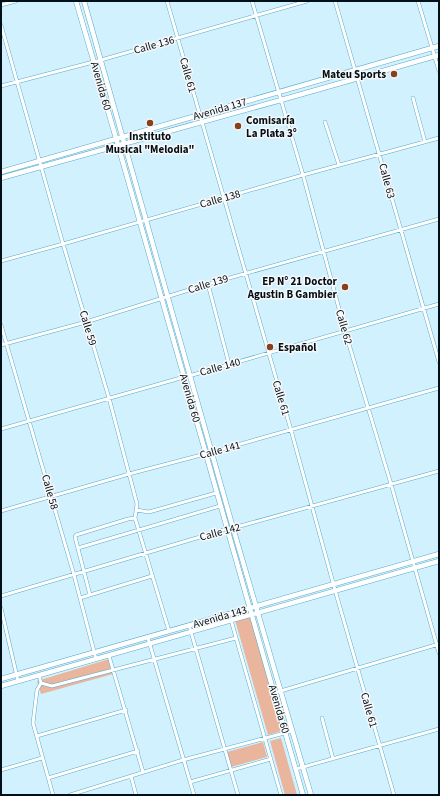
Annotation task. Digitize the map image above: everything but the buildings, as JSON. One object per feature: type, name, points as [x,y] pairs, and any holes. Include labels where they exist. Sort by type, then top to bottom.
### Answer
[{"type":"main road","name":"Avenida 60","points":[[76,1],[303,795]]},
{"type":"main road","name":"Avenida 60","points":[[84,1],[280,691],[311,795]]},
{"type":"main road","name":"Avenida 137","points":[[1,172],[439,46]]},
{"type":"main road","name":"Avenida 137","points":[[1,178],[437,56]]},
{"type":"main road","name":"Avenida 143","points":[[1,679],[439,554]]},
{"type":"main road","name":"Avenida 143","points":[[1,686],[439,561]]},
{"type":"street","points":[[1,5],[16,1]]},
{"type":"street","name":"Calle 61","points":[[167,1],[291,430],[333,584],[394,795]]},
{"type":"street","name":"Calle 62","points":[[252,1],[282,100],[345,331],[391,484],[414,568],[438,645],[439,653]]},
{"type":"street","name":"Calle 136","points":[[1,86],[94,62],[307,1]]},
{"type":"street","name":"Calle 63","points":[[335,1],[439,362]]},
{"type":"street","points":[[418,1],[437,56],[439,71]]},
{"type":"street","name":"Calle 59","points":[[1,25],[63,244],[109,398],[136,504],[135,518],[169,632]]},
{"type":"street","points":[[413,98],[425,142]]},
{"type":"street","points":[[325,122],[339,165]]},
{"type":"street","name":"Calle 138","points":[[1,261],[439,138]]},
{"type":"street","name":"Calle 139","points":[[1,346],[86,322],[208,284],[439,219]]},
{"type":"street","points":[[208,284],[229,364]]},
{"type":"street","name":"Calle 140","points":[[1,429],[439,304]]},
{"type":"street","name":"Calle 58","points":[[1,325],[74,575],[96,659]]},
{"type":"street","name":"Calle 141","points":[[1,511],[439,388]]},
{"type":"street","name":"Calle 142","points":[[1,596],[227,529],[312,507],[439,471]]},
{"type":"street","points":[[136,510],[149,512],[216,493]]},
{"type":"street","points":[[78,548],[220,506]]},
{"type":"street","points":[[90,595],[75,537],[76,535],[135,518]]},
{"type":"street","points":[[80,598],[152,576]]},
{"type":"street","points":[[1,608],[18,681]]},
{"type":"street","points":[[231,620],[281,795]]},
{"type":"street","points":[[189,625],[238,795]]},
{"type":"street","points":[[148,638],[194,795]]},
{"type":"street","points":[[41,683],[52,686],[236,638]]},
{"type":"street","points":[[274,693],[438,645]]},
{"type":"street","points":[[109,656],[143,772]]},
{"type":"street","points":[[39,675],[41,683],[37,690],[33,723],[53,795]]},
{"type":"street","points":[[37,736],[126,710]]},
{"type":"street","points":[[322,718],[333,759]]},
{"type":"street","points":[[296,770],[439,729]]},
{"type":"street","points":[[70,795],[183,760],[292,731]]},
{"type":"street","points":[[48,778],[138,751]]},
{"type":"street","points":[[1,770],[42,758]]},
{"type":"street","points":[[190,782],[271,759]]},
{"type":"street","points":[[131,776],[136,795]]},
{"type":"shaded area","points":[[252,615],[284,730],[268,735],[235,620]]},
{"type":"shaded area","points":[[109,659],[113,674],[41,694],[37,681]]},
{"type":"shaded area","points":[[281,738],[297,795],[285,795],[270,741]]},
{"type":"shaded area","points":[[263,742],[267,757],[231,767],[227,752]]},
{"type":"place","name":"Mateu Sports","points":[[394,74]]},
{"type":"place","name":"Instituto Musical \"Melodia\"","points":[[150,123]]},
{"type":"place","name":"Comisaría La Plata 3°","points":[[238,126]]},
{"type":"place","name":"EP N° 21 Doctor Agustin B Gambier","points":[[345,287]]},
{"type":"place","name":"Español","points":[[270,347]]}]
